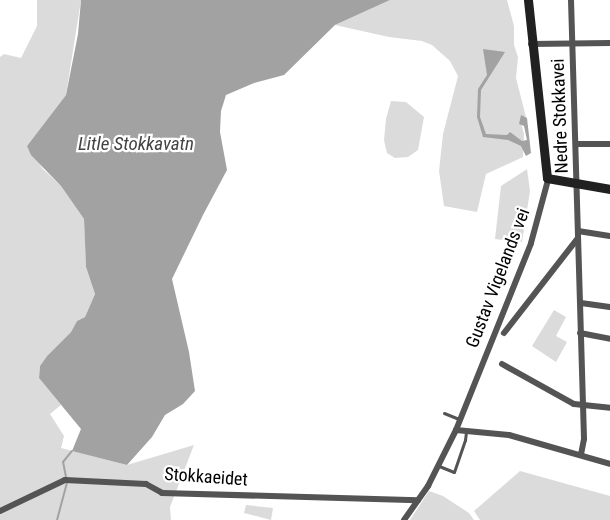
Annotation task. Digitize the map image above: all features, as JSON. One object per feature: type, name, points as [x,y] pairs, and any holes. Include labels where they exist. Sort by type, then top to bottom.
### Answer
[{"type":"main road","name":"Gustav Vigelands vei","points":[[528,0],[531,44],[548,180]]},
{"type":"main road","points":[[548,180],[610,189]]},
{"type":"street","name":"Nedre Stokkavei","points":[[571,0],[584,439],[581,454]]},
{"type":"street","points":[[531,44],[610,43]]},
{"type":"street","points":[[576,144],[610,144]]},
{"type":"street","name":"Gustav Vigelands vei","points":[[404,520],[418,500],[456,430],[531,243],[548,180]]},
{"type":"street","points":[[504,333],[578,235],[610,236]]},
{"type":"street","points":[[580,303],[610,307]]},
{"type":"street","points":[[580,333],[610,339]]},
{"type":"street","points":[[502,364],[574,404],[610,407]]},
{"type":"street","points":[[456,430],[509,435],[581,454],[610,464]]},
{"type":"street","name":"Stokkaeidet","points":[[0,511],[65,480],[146,484],[162,493],[418,500]]},
{"type":"lane","points":[[444,413],[460,419]]},
{"type":"lane","points":[[438,465],[454,472],[466,432]]},
{"type":"shaded area","points":[[37,0],[81,0],[66,95],[27,146],[43,169],[61,186],[84,219],[86,267],[95,294],[85,317],[77,321],[71,332],[47,356],[40,366],[39,378],[61,405],[50,414],[64,436],[61,448],[127,465],[194,445],[170,507],[171,520],[0,520],[0,57],[4,54],[21,58],[37,26]]},
{"type":"shaded area","points":[[390,0],[507,0],[514,26],[514,45],[518,57],[516,78],[526,117],[520,119],[524,134],[523,157],[486,174],[477,212],[444,206],[439,171],[443,134],[458,76],[450,61],[432,45],[422,41],[389,37],[335,25]]},
{"type":"shaded area","points":[[391,101],[406,102],[424,117],[418,150],[408,157],[395,158],[387,153],[384,140],[386,119]]},
{"type":"shaded area","points":[[527,169],[530,191],[522,242],[495,239],[501,186]]},
{"type":"shaded area","points":[[554,310],[566,317],[556,336],[567,342],[556,362],[532,346]]},
{"type":"shaded area","points":[[520,471],[610,496],[610,520],[480,520],[474,511]]},
{"type":"shaded area","points":[[429,491],[443,496],[469,513],[474,520],[410,520]]},
{"type":"shaded area","points":[[246,505],[273,508],[271,520],[244,513]]},
{"type":"water","name":"Litle Stokkavatn","points":[[81,0],[390,0],[335,25],[284,75],[254,83],[226,95],[221,111],[220,132],[227,170],[172,279],[189,352],[195,391],[183,404],[165,415],[152,437],[127,465],[72,451],[81,429],[39,378],[40,366],[47,356],[71,332],[77,321],[85,317],[95,294],[86,267],[84,219],[61,186],[31,155],[27,146],[66,95],[78,34]]},
{"type":"water","points":[[483,49],[505,52],[481,90],[480,117],[486,134],[507,135],[510,132],[522,141],[527,140],[524,126],[519,124],[521,115],[527,118],[531,153],[526,156],[521,146],[508,140],[483,137],[477,117],[478,89],[487,75]]},
{"type":"waterway","points":[[66,477],[63,462],[72,451]]},
{"type":"waterway","points":[[57,520],[67,482]]}]
